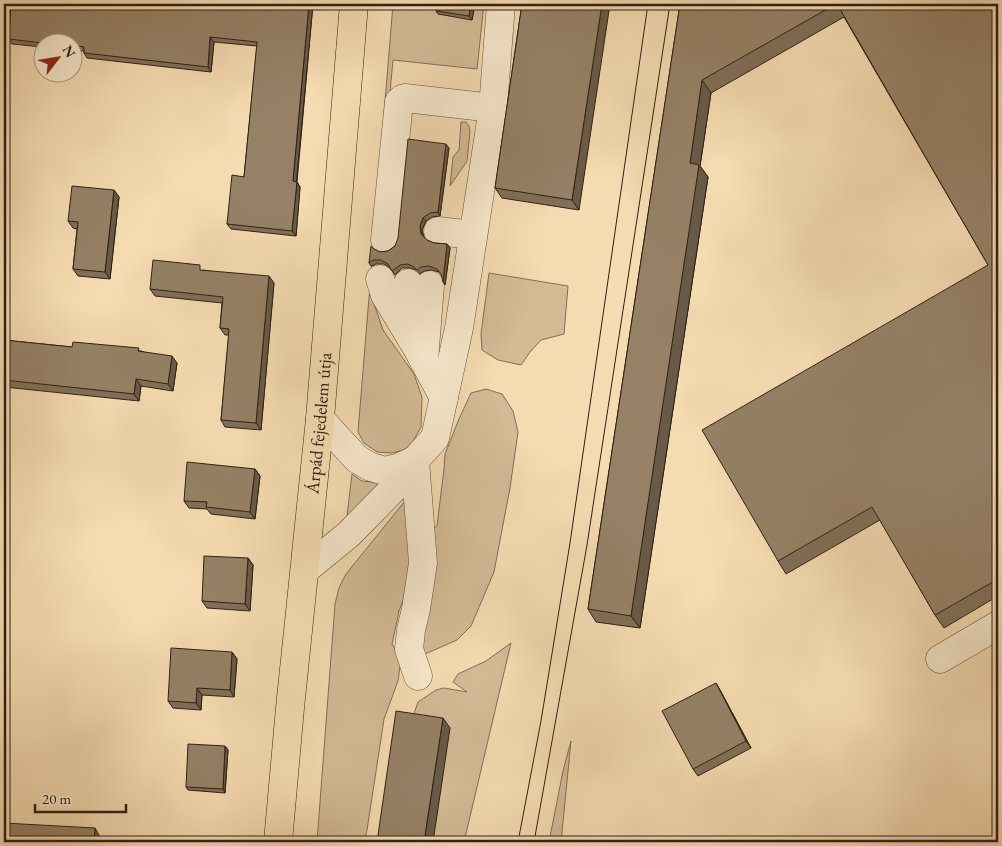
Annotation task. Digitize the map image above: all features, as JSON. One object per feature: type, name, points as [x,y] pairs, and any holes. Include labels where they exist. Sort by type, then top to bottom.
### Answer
[{"type":"main road","name":"Árpád fejedelem útja","points":[[278,842],[320,419],[354,4]]},
{"type":"lane","points":[[305,570],[349,534],[396,485],[435,438],[459,328],[493,108],[502,4]]},
{"type":"lane","points":[[389,230],[399,102],[405,98],[493,108]]},
{"type":"lane","points":[[438,231],[473,235]]},
{"type":"lane","points":[[380,279],[385,295],[444,398]]},
{"type":"lane","points":[[402,324],[419,284],[424,361]]},
{"type":"lane","points":[[320,419],[357,458],[371,467],[385,471],[415,460]]},
{"type":"lane","points":[[415,460],[423,563],[409,649],[418,676]]},
{"type":"lane","points":[[940,659],[998,625]]},
{"type":"shaded area","points":[[393,4],[484,4],[477,69],[393,60],[371,295],[383,330],[414,374],[422,397],[421,427],[412,443],[404,450],[391,453],[377,452],[364,443],[358,432]]},
{"type":"shaded area","points":[[461,122],[466,122],[470,132],[467,161],[450,186],[453,157],[459,150]]},
{"type":"shaded area","points":[[489,273],[568,286],[564,334],[541,340],[521,365],[498,360],[482,350],[481,334]]},
{"type":"shaded area","points":[[486,389],[502,394],[513,411],[518,432],[510,488],[494,572],[471,626],[457,640],[425,654],[415,642],[427,533],[437,526],[445,454],[471,393]]},
{"type":"shaded area","points":[[352,474],[362,481],[381,483],[345,533]]},
{"type":"shaded area","points":[[405,501],[416,567],[399,611],[392,644],[401,659],[398,681],[384,719],[364,842],[317,842],[335,604],[339,588],[346,574]]},
{"type":"shaded area","points":[[511,643],[464,842],[433,842],[411,722],[418,702],[436,690],[444,688],[467,692],[453,682],[458,674],[486,661]]},
{"type":"shaded area","points":[[571,741],[561,842],[549,842],[563,771]]},
{"type":"building","points":[[11,4],[309,4],[293,181],[297,182],[292,231],[227,224],[232,175],[244,177],[257,42],[210,37],[208,67],[84,53],[82,32],[32,32],[32,42],[9,39]]},
{"type":"building","points":[[437,4],[471,4],[469,16],[436,11]]},
{"type":"building","points":[[522,4],[602,4],[572,200],[495,188]]},
{"type":"building","points":[[680,4],[836,4],[702,80],[690,163],[699,165],[631,616],[588,609]]},
{"type":"building","points":[[837,4],[998,4],[998,579],[935,615],[872,507],[778,561],[702,430],[988,265]]},
{"type":"building","points":[[408,139],[446,144],[438,212],[430,213],[423,218],[420,226],[421,234],[427,240],[434,243],[447,244],[443,282],[441,274],[437,269],[429,266],[421,267],[417,270],[408,264],[400,265],[392,271],[388,264],[381,260],[373,260],[369,263],[371,246],[380,252],[388,251],[395,246],[398,238]]},
{"type":"building","points":[[72,186],[114,190],[105,272],[73,269],[78,222],[68,221]]},
{"type":"building","points":[[153,260],[200,265],[200,270],[269,276],[256,423],[221,420],[229,329],[220,328],[223,297],[150,289]]},
{"type":"building","points":[[4,340],[72,347],[73,342],[139,348],[138,351],[172,356],[168,384],[136,379],[134,394],[4,380]]},
{"type":"building","points":[[187,462],[255,469],[250,512],[206,507],[207,502],[184,501]]},
{"type":"building","points":[[204,556],[248,558],[245,604],[202,601]]},
{"type":"building","points":[[171,648],[232,652],[230,690],[197,688],[196,703],[168,701]]},
{"type":"building","points":[[716,683],[746,741],[693,769],[662,711]]},
{"type":"building","points":[[396,711],[443,718],[424,842],[377,842]]},
{"type":"building","points":[[188,744],[225,746],[223,789],[186,787]]},
{"type":"building","points":[[4,823],[95,828],[94,842],[4,842]]},
{"type":"tram line","points":[[518,842],[541,721],[570,543],[648,4]]},
{"type":"tram line","points":[[534,842],[587,545],[670,4]]}]
